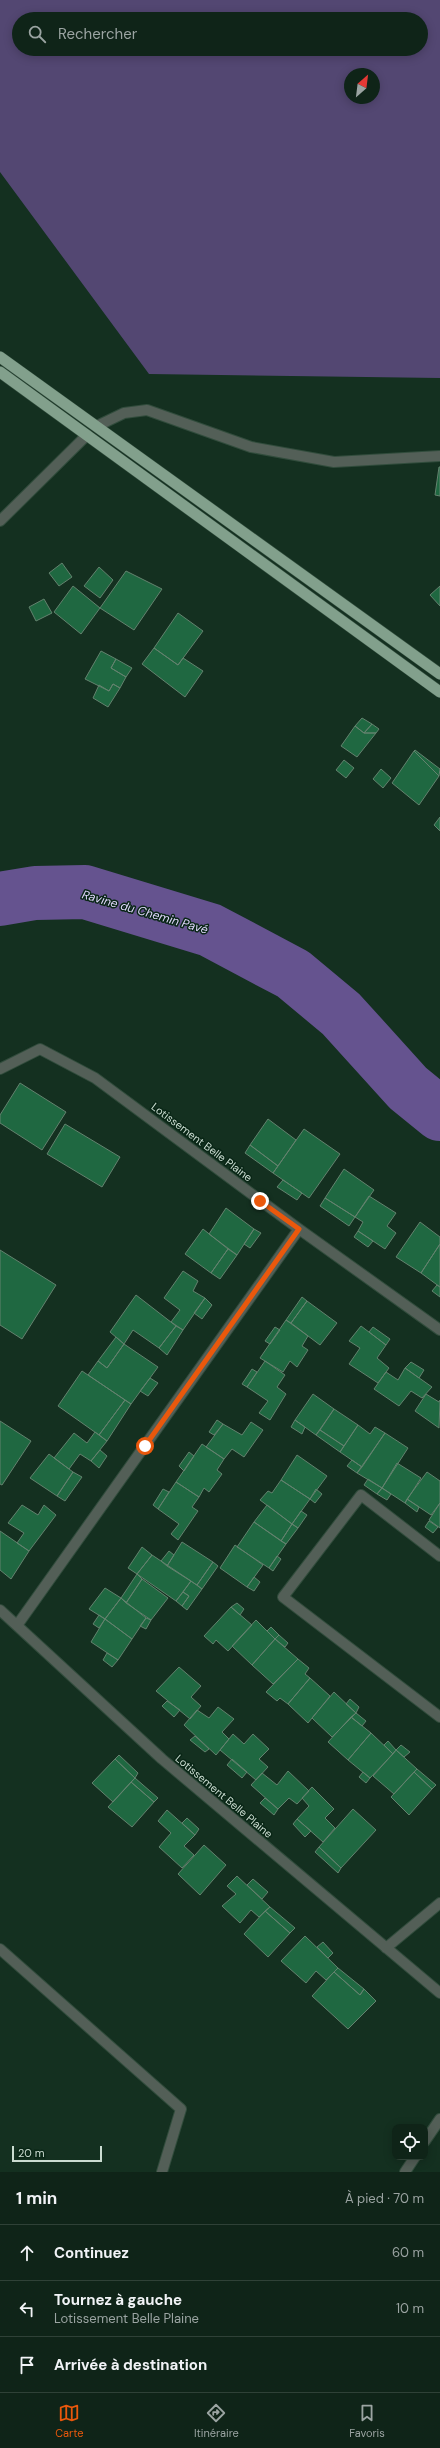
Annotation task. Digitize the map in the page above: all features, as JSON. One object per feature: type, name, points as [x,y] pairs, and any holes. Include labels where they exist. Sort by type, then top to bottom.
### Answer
[{"type":"highway","points":[[0,356],[440,674]]},
{"type":"highway","points":[[0,372],[440,692]]},
{"type":"street","points":[[97,426],[124,413],[146,410],[251,447],[334,462],[440,456]]},
{"type":"street","points":[[0,521],[87,435]]},
{"type":"street","name":"Lotissement Belle Plaine","points":[[0,1069],[40,1049],[88,1075],[440,1330]]},
{"type":"street","points":[[18,1624],[299,1229]]},
{"type":"street","points":[[440,1556],[361,1495],[283,1597],[440,1717]]},
{"type":"street","name":"Lotissement Belle Plaine","points":[[0,1610],[18,1624],[162,1759],[440,1993]]},
{"type":"street","points":[[386,1948],[440,1903]]},
{"type":"street","points":[[0,1948],[181,2109],[162,2172]]},
{"type":"street","points":[[428,2137],[440,2119]]},
{"type":"street","points":[[405,2172],[413,2160]]},
{"type":"shaded area","points":[[0,0],[440,0],[440,378],[149,374],[0,172]]},
{"type":"building","points":[[440,467],[440,496],[435,495]]},
{"type":"building","points":[[62,563],[72,577],[59,586],[49,573]]},
{"type":"building","points":[[99,567],[113,580],[100,598],[84,586]]},
{"type":"building","points":[[126,571],[162,589],[134,630],[100,608]]},
{"type":"building","points":[[73,586],[100,608],[81,634],[54,612]]},
{"type":"building","points":[[440,586],[440,606],[430,595]]},
{"type":"building","points":[[44,599],[52,613],[36,621],[29,607]]},
{"type":"building","points":[[178,613],[203,631],[178,665],[154,648]]},
{"type":"building","points":[[154,648],[178,665],[183,658],[203,671],[185,697],[142,664]]},
{"type":"building","points":[[101,651],[116,659],[111,668],[126,677],[120,688],[113,684],[109,691],[85,679]]},
{"type":"building","points":[[116,659],[132,668],[126,677],[111,668]]},
{"type":"building","points":[[113,684],[120,688],[108,707],[93,698],[99,685],[109,691]]},
{"type":"building","points":[[362,718],[372,724],[364,733],[355,726]]},
{"type":"building","points":[[372,724],[379,729],[376,733],[364,733]]},
{"type":"building","points":[[355,726],[364,733],[376,733],[357,757],[341,746]]},
{"type":"building","points":[[415,750],[440,769],[439,776],[414,751]]},
{"type":"building","points":[[414,751],[439,776],[419,805],[392,783]]},
{"type":"building","points":[[344,760],[354,768],[346,778],[336,770]]},
{"type":"building","points":[[381,769],[391,778],[383,788],[373,779]]},
{"type":"building","points":[[440,817],[440,831],[434,825]]},
{"type":"building","points":[[20,1083],[66,1112],[42,1150],[0,1123],[0,1115]]},
{"type":"building","points":[[268,1119],[296,1140],[278,1166],[250,1145]]},
{"type":"building","points":[[65,1124],[120,1157],[102,1187],[47,1154]]},
{"type":"building","points":[[304,1129],[340,1154],[309,1198],[273,1173]]},
{"type":"building","points":[[250,1145],[278,1166],[273,1173],[245,1153]]},
{"type":"building","points":[[344,1169],[374,1190],[355,1217],[325,1198]]},
{"type":"building","points":[[283,1180],[302,1193],[297,1200],[277,1187]]},
{"type":"building","points":[[369,1196],[396,1213],[387,1226],[396,1233],[385,1249],[358,1231],[363,1222],[355,1217]]},
{"type":"building","points":[[325,1198],[355,1217],[349,1226],[320,1206]]},
{"type":"building","points":[[226,1208],[254,1229],[237,1255],[209,1234]]},
{"type":"building","points":[[420,1222],[440,1237],[440,1244],[421,1273],[396,1257]]},
{"type":"building","points":[[203,1229],[228,1249],[211,1273],[185,1254]]},
{"type":"building","points":[[254,1229],[261,1233],[250,1248],[244,1244]]},
{"type":"building","points":[[358,1231],[373,1241],[368,1247],[354,1237]]},
{"type":"building","points":[[440,1244],[440,1287],[421,1273]]},
{"type":"building","points":[[228,1249],[237,1255],[220,1279],[211,1273]]},
{"type":"building","points":[[0,1250],[56,1285],[22,1339],[0,1325]]},
{"type":"building","points":[[183,1271],[198,1281],[193,1291],[205,1298],[183,1330],[171,1322],[180,1310],[164,1298]]},
{"type":"building","points":[[437,1285],[440,1287],[440,1297],[432,1291]]},
{"type":"building","points":[[136,1295],[176,1326],[159,1348],[133,1330],[124,1344],[110,1332]]},
{"type":"building","points":[[302,1297],[307,1301],[291,1323],[286,1320]]},
{"type":"building","points":[[205,1298],[212,1305],[202,1319],[194,1313]]},
{"type":"building","points":[[307,1301],[337,1323],[320,1345],[291,1323]]},
{"type":"building","points":[[286,1320],[308,1336],[302,1346],[308,1350],[297,1367],[290,1361],[283,1372],[260,1358]]},
{"type":"building","points":[[176,1326],[183,1330],[167,1355],[159,1348]]},
{"type":"building","points":[[361,1326],[386,1345],[377,1358],[389,1368],[378,1383],[349,1364],[360,1348],[349,1341]]},
{"type":"building","points":[[275,1327],[280,1330],[270,1344],[265,1341]]},
{"type":"building","points":[[373,1327],[390,1339],[386,1345],[369,1332]]},
{"type":"building","points":[[116,1337],[124,1344],[107,1368],[98,1361]]},
{"type":"building","points":[[124,1344],[158,1367],[131,1404],[88,1375],[98,1361],[107,1368]]},
{"type":"building","points":[[265,1361],[285,1375],[277,1387],[286,1394],[270,1420],[259,1413],[268,1401],[247,1387]]},
{"type":"building","points":[[411,1362],[424,1370],[419,1378],[405,1368]]},
{"type":"building","points":[[405,1368],[432,1387],[422,1398],[411,1391],[399,1406],[374,1389],[386,1372],[398,1380]]},
{"type":"building","points":[[252,1369],[257,1372],[247,1387],[242,1384]]},
{"type":"building","points":[[82,1371],[125,1400],[99,1435],[58,1406]]},
{"type":"building","points":[[150,1378],[158,1383],[148,1396],[140,1391]]},
{"type":"building","points":[[313,1394],[334,1409],[316,1435],[295,1420]]},
{"type":"building","points":[[426,1394],[439,1402],[440,1400],[439,1428],[415,1411]]},
{"type":"building","points":[[125,1400],[131,1404],[107,1441],[99,1435]]},
{"type":"building","points":[[334,1409],[358,1425],[344,1446],[320,1430]]},
{"type":"building","points":[[217,1420],[223,1424],[214,1435],[209,1432]]},
{"type":"building","points":[[295,1420],[305,1427],[302,1434],[291,1427]]},
{"type":"building","points":[[0,1421],[31,1441],[2,1485],[0,1484]]},
{"type":"building","points":[[251,1422],[263,1430],[244,1457],[232,1449],[224,1459],[206,1447],[223,1424],[242,1435]]},
{"type":"building","points":[[358,1425],[370,1434],[375,1427],[385,1433],[362,1467],[340,1452]]},
{"type":"building","points":[[320,1430],[344,1446],[340,1452],[316,1435]]},
{"type":"building","points":[[95,1432],[107,1441],[91,1461],[80,1454],[69,1469],[54,1458],[74,1433],[87,1443]]},
{"type":"building","points":[[385,1433],[408,1448],[382,1488],[357,1473]]},
{"type":"building","points":[[202,1444],[224,1459],[217,1470],[222,1474],[209,1492],[204,1488],[199,1497],[176,1482]]},
{"type":"building","points":[[100,1450],[107,1456],[99,1468],[91,1461]]},
{"type":"building","points":[[189,1452],[194,1456],[184,1471],[179,1466]]},
{"type":"building","points":[[49,1454],[73,1472],[57,1496],[30,1478]]},
{"type":"building","points":[[297,1455],[327,1476],[310,1499],[281,1480]]},
{"type":"building","points":[[352,1460],[362,1467],[357,1473],[347,1466]]},
{"type":"building","points":[[397,1463],[421,1478],[405,1503],[382,1488]]},
{"type":"building","points":[[73,1472],[82,1477],[65,1501],[57,1496]]},
{"type":"building","points":[[427,1472],[440,1481],[440,1503],[431,1515],[407,1499]]},
{"type":"building","points":[[368,1479],[382,1488],[377,1494],[364,1485]]},
{"type":"building","points":[[281,1480],[310,1499],[292,1524],[260,1500],[268,1491],[272,1493]]},
{"type":"building","points":[[176,1482],[199,1497],[192,1507],[198,1511],[178,1540],[171,1534],[179,1524],[158,1509]]},
{"type":"building","points":[[382,1488],[391,1494],[387,1500],[377,1494]]},
{"type":"building","points":[[163,1489],[169,1492],[158,1509],[153,1505]]},
{"type":"building","points":[[316,1489],[322,1494],[315,1503],[310,1499]]},
{"type":"building","points":[[407,1499],[419,1507],[417,1512],[405,1503]]},
{"type":"building","points":[[440,1503],[440,1528],[429,1520]]},
{"type":"building","points":[[22,1505],[38,1515],[44,1505],[56,1515],[29,1551],[17,1543],[24,1533],[8,1523]]},
{"type":"building","points":[[267,1505],[292,1524],[281,1541],[254,1522]]},
{"type":"building","points":[[301,1511],[307,1515],[298,1528],[292,1524]]},
{"type":"building","points":[[429,1521],[438,1527],[433,1533],[425,1527]]},
{"type":"building","points":[[254,1522],[286,1544],[269,1568],[237,1547]]},
{"type":"building","points":[[292,1524],[298,1528],[286,1544],[281,1541]]},
{"type":"building","points":[[0,1531],[29,1551],[11,1579],[0,1570]]},
{"type":"building","points":[[182,1542],[213,1562],[197,1585],[167,1566]]},
{"type":"building","points":[[235,1545],[263,1565],[247,1587],[220,1568]]},
{"type":"building","points":[[142,1547],[152,1555],[137,1574],[128,1568]]},
{"type":"building","points":[[169,1551],[174,1555],[167,1566],[161,1561]]},
{"type":"building","points":[[152,1555],[191,1581],[176,1601],[137,1574]]},
{"type":"building","points":[[277,1556],[281,1559],[273,1571],[269,1568]]},
{"type":"building","points":[[213,1562],[218,1566],[202,1589],[197,1585]]},
{"type":"building","points":[[137,1574],[142,1579],[126,1603],[121,1598]]},
{"type":"building","points":[[254,1577],[260,1582],[254,1591],[247,1587]]},
{"type":"building","points":[[142,1579],[168,1598],[151,1620],[126,1603]]},
{"type":"building","points":[[191,1581],[202,1589],[187,1610],[182,1606],[189,1596],[183,1592]]},
{"type":"building","points":[[105,1588],[121,1598],[105,1619],[89,1609]]},
{"type":"building","points":[[183,1592],[189,1596],[182,1606],[176,1601]]},
{"type":"building","points":[[121,1598],[146,1618],[132,1639],[105,1619]]},
{"type":"building","points":[[237,1603],[244,1609],[240,1615],[231,1607]]},
{"type":"building","points":[[231,1607],[252,1625],[228,1651],[216,1640],[213,1644],[204,1636]]},
{"type":"building","points":[[99,1615],[105,1619],[99,1628],[93,1624]]},
{"type":"building","points":[[146,1618],[151,1620],[146,1629],[140,1626]]},
{"type":"building","points":[[105,1619],[132,1639],[118,1660],[91,1642]]},
{"type":"building","points":[[256,1620],[275,1639],[252,1665],[232,1646]]},
{"type":"building","points":[[271,1627],[279,1635],[275,1639],[267,1631]]},
{"type":"building","points":[[279,1635],[288,1643],[285,1647],[275,1639]]},
{"type":"building","points":[[275,1639],[298,1659],[273,1684],[252,1665]]},
{"type":"building","points":[[107,1653],[118,1660],[112,1667],[103,1660]]},
{"type":"building","points":[[298,1659],[309,1668],[305,1674],[310,1678],[288,1704],[280,1698],[277,1701],[266,1692]]},
{"type":"building","points":[[179,1667],[201,1686],[191,1697],[201,1706],[190,1719],[156,1691]]},
{"type":"building","points":[[310,1678],[330,1696],[308,1723],[288,1704]]},
{"type":"building","points":[[334,1692],[356,1713],[332,1737],[312,1718]]},
{"type":"building","points":[[350,1699],[359,1707],[356,1713],[346,1704]]},
{"type":"building","points":[[167,1701],[180,1710],[174,1717],[162,1706]]},
{"type":"building","points":[[218,1707],[234,1719],[222,1732],[229,1739],[216,1755],[184,1725],[197,1710],[209,1718]]},
{"type":"building","points":[[356,1713],[366,1721],[362,1726],[351,1717]]},
{"type":"building","points":[[351,1717],[371,1733],[348,1760],[328,1742]]},
{"type":"building","points":[[371,1733],[393,1754],[370,1778],[348,1760]]},
{"type":"building","points":[[233,1734],[244,1744],[253,1734],[269,1749],[259,1759],[268,1767],[256,1780],[220,1750]]},
{"type":"building","points":[[195,1736],[209,1749],[205,1752],[190,1740]]},
{"type":"building","points":[[388,1741],[396,1750],[393,1754],[384,1745]]},
{"type":"building","points":[[401,1745],[410,1752],[404,1757],[396,1750]]},
{"type":"building","points":[[396,1750],[417,1769],[394,1794],[373,1776]]},
{"type":"building","points":[[119,1755],[138,1773],[135,1778],[115,1759]]},
{"type":"building","points":[[115,1759],[135,1778],[113,1802],[92,1783]]},
{"type":"building","points":[[232,1759],[247,1772],[242,1778],[227,1765]]},
{"type":"building","points":[[417,1769],[436,1785],[432,1789],[414,1772]]},
{"type":"building","points":[[288,1771],[309,1791],[297,1804],[289,1798],[278,1809],[251,1785],[262,1773],[277,1785]]},
{"type":"building","points":[[363,1772],[370,1778],[366,1783],[359,1777]]},
{"type":"building","points":[[414,1772],[432,1789],[409,1815],[391,1797]]},
{"type":"building","points":[[135,1778],[158,1798],[154,1802],[131,1782]]},
{"type":"building","points":[[131,1782],[154,1802],[132,1827],[108,1807]]},
{"type":"building","points":[[312,1787],[334,1809],[325,1818],[335,1828],[323,1842],[297,1819],[309,1806],[302,1798]]},
{"type":"building","points":[[265,1798],[278,1809],[274,1815],[260,1803]]},
{"type":"building","points":[[353,1809],[376,1830],[341,1868],[319,1847]]},
{"type":"building","points":[[167,1810],[195,1835],[184,1846],[194,1855],[182,1868],[159,1847],[171,1833],[158,1821]]},
{"type":"building","points":[[187,1818],[199,1829],[195,1835],[182,1823]]},
{"type":"building","points":[[297,1819],[311,1831],[305,1837],[293,1824]]},
{"type":"building","points":[[204,1845],[226,1865],[200,1895],[178,1874]]},
{"type":"building","points":[[319,1847],[341,1868],[338,1873],[315,1852]]},
{"type":"building","points":[[237,1876],[270,1907],[259,1917],[251,1910],[240,1923],[222,1906],[236,1894],[227,1886]]},
{"type":"building","points":[[253,1879],[268,1892],[262,1899],[247,1885]]},
{"type":"building","points":[[270,1907],[295,1928],[290,1933],[265,1911]]},
{"type":"building","points":[[265,1911],[290,1933],[268,1957],[244,1934]]},
{"type":"building","points":[[305,1936],[338,1968],[326,1980],[316,1971],[306,1983],[281,1961]]},
{"type":"building","points":[[323,1942],[333,1953],[328,1958],[317,1947]]},
{"type":"building","points":[[338,1968],[364,1989],[360,1995],[334,1972]]},
{"type":"building","points":[[334,1972],[360,1995],[364,1989],[376,2001],[348,2029],[312,1996]]},
{"type":"waterway","name":"Ravine du Chemin Pavé","points":[[0,899],[35,893],[85,892],[210,930],[293,974],[341,1014],[408,1088],[440,1114]]},
{"type":"route","points":[[145,1446],[299,1229],[260,1201]]}]
